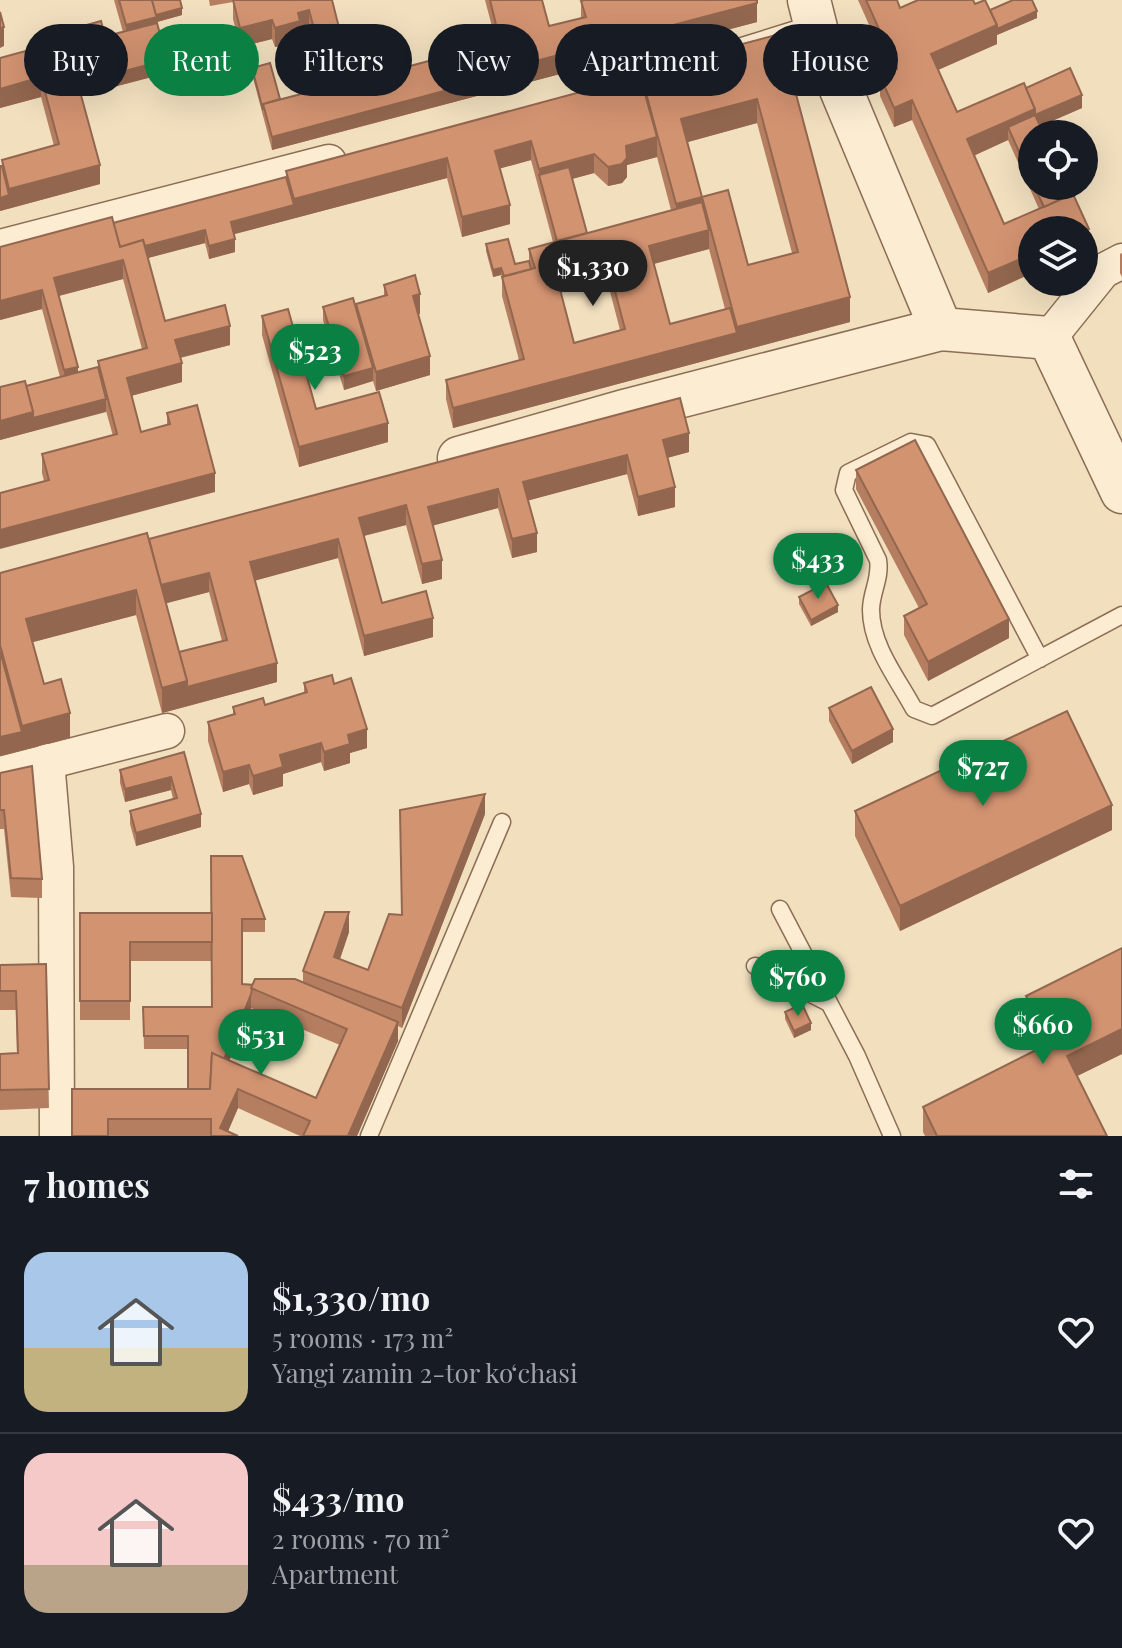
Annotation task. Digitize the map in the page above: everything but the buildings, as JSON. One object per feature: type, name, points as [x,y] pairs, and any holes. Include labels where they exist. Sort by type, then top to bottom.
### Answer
[{"type":"street","points":[[747,47],[813,16],[941,329]]},
{"type":"street","points":[[0,247],[366,152]]},
{"type":"street","points":[[1049,338],[1103,271],[1122,261]]},
{"type":"street","points":[[418,469],[628,410],[941,329],[1049,338]]},
{"type":"street","points":[[1049,338],[1122,492]]},
{"type":"street","points":[[0,774],[167,731]]},
{"type":"street","points":[[47,761],[56,867],[57,1136]]},
{"type":"lane","points":[[1040,659],[927,445],[911,442],[848,473],[844,490],[878,560],[880,573],[872,601],[873,629],[914,709],[922,715],[932,716],[1040,659],[1122,615]]},
{"type":"lane","points":[[369,1136],[402,1039],[502,822]]},
{"type":"lane","points":[[780,909],[857,1056],[892,1136]]},
{"type":"lane","points":[[755,966],[829,1003]]}]
